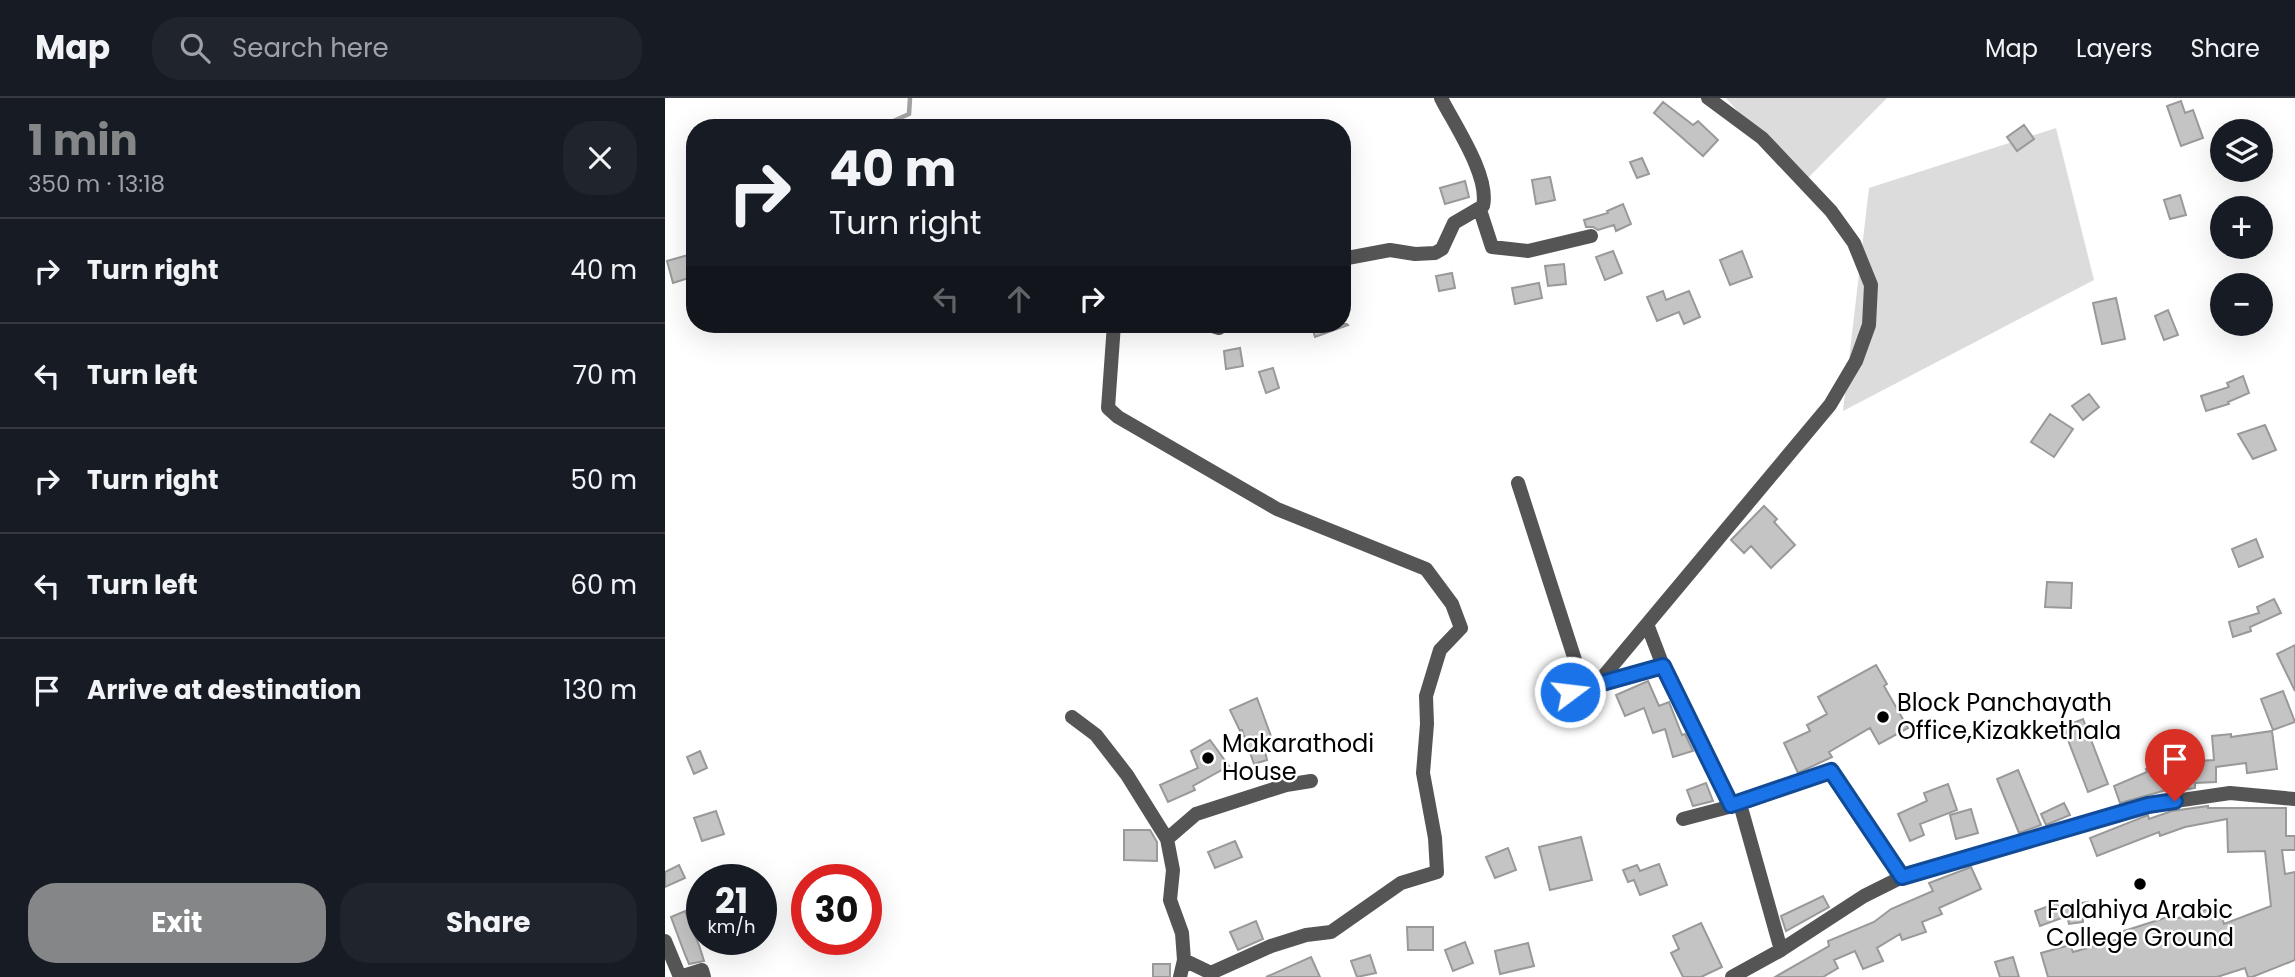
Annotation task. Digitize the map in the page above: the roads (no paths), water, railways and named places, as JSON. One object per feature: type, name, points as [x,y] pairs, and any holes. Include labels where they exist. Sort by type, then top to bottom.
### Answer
[{"type":"street","points":[[1351,257],[1390,250],[1415,254],[1435,253],[1442,249],[1454,223],[1480,210],[1485,200],[1472,155],[1441,98]]},
{"type":"street","points":[[1583,688],[1647,624],[1830,405],[1856,361],[1868,325],[1871,285],[1854,243],[1831,211],[1762,138],[1708,98]]},
{"type":"street","points":[[1480,210],[1492,247],[1528,251],[1591,236]]},
{"type":"street","points":[[1113,333],[1108,408],[1118,417],[1276,509],[1426,569],[1452,604],[1461,628],[1440,650],[1426,696],[1423,773],[1435,838],[1437,872],[1401,883],[1331,932],[1306,935],[1271,946],[1211,973],[1184,960]]},
{"type":"street","points":[[1518,483],[1583,688]]},
{"type":"street","points":[[1647,624],[1663,666],[1735,804],[1781,950]]},
{"type":"street","points":[[1583,688],[1663,666]]},
{"type":"street","points":[[1072,717],[1096,735],[1128,775],[1167,839],[1173,870],[1170,900],[1182,933],[1184,960],[1180,977]]},
{"type":"street","points":[[1683,819],[1831,771],[1902,877]]},
{"type":"street","points":[[1167,839],[1196,814],[1286,785],[1311,781]]},
{"type":"street","points":[[1733,977],[1781,950],[1864,896],[1902,877],[2148,805],[2230,793],[2295,799]]},
{"type":"street","points":[[665,941],[680,976],[702,970],[704,977]]},
{"type":"waterway","points":[[898,119],[909,114],[910,98]]},
{"type":"place","name":"Block Panchayath Office,Kizakkethala","points":[[1883,717]]},
{"type":"place","name":"Makarathodi House","points":[[1208,758]]},
{"type":"place","name":"Falahiya Arabic College Ground","points":[[2140,884]]}]
